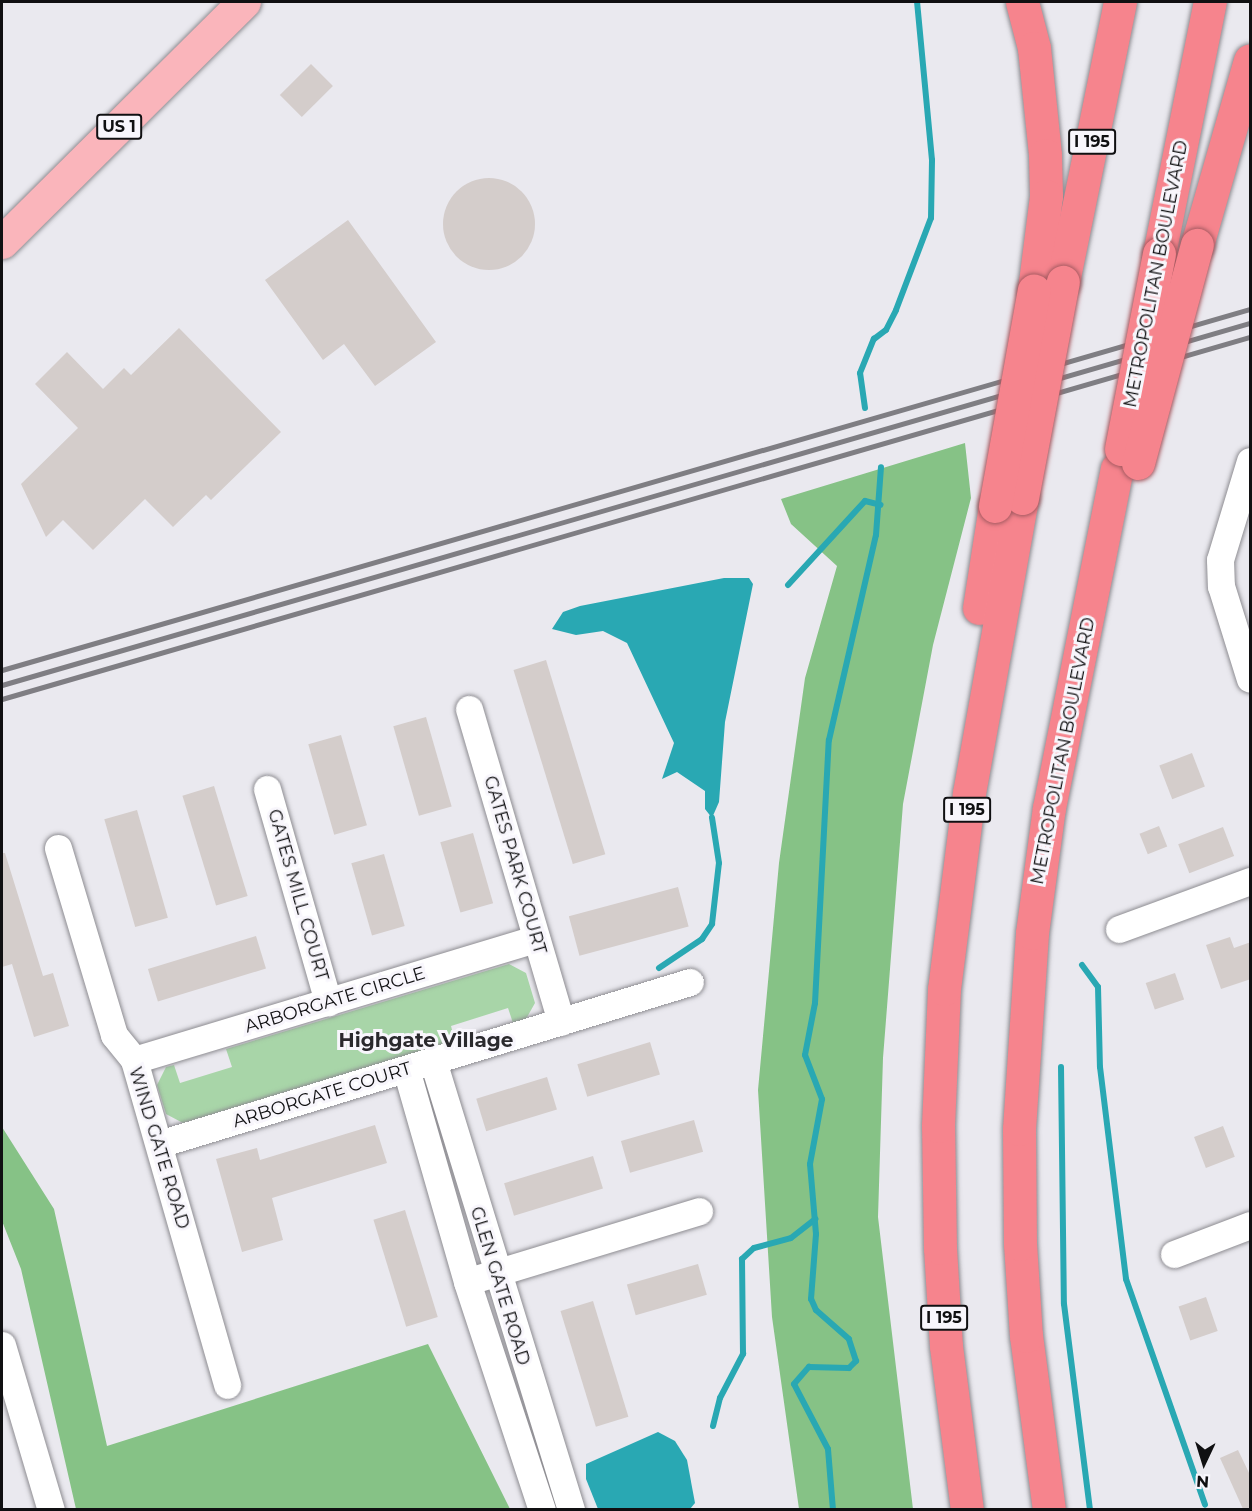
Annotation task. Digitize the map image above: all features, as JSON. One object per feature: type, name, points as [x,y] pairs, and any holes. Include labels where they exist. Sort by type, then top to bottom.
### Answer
[{"type":"highway","points":[[1022,2],[1034,48],[1045,155],[1048,286]]},
{"type":"highway","name":"I 195","points":[[967,1509],[946,1346],[938,1126],[944,989],[1008,502],[1048,286],[1120,2]]},
{"type":"highway","name":"METROPOLITAN BOULEVARD","points":[[1049,1509],[1026,1336],[1019,1128],[1035,901],[1069,711],[1128,466],[1159,254],[1210,2]]},
{"type":"highway","points":[[1128,466],[1197,245],[1251,60]]},
{"type":"main road","name":"US 1","points":[[2,242],[244,2]]},
{"type":"street","points":[[1251,461],[1225,535],[1221,585],[1251,679]]},
{"type":"street","name":"GATES PARK COURT","points":[[469,709],[561,1022]]},
{"type":"street","name":"GATES MILL COURT","points":[[267,789],[328,1002]]},
{"type":"street","name":"WIND GATE ROAD","points":[[58,848],[114,1035],[134,1060],[227,1385]]},
{"type":"street","points":[[1119,930],[1251,881]]},
{"type":"street","name":"ARBORGATE CIRCLE","points":[[134,1060],[536,939]]},
{"type":"street","name":"ARBORGATE COURT","points":[[159,1144],[690,982]]},
{"type":"street","name":"GLEN GATE ROAD","points":[[433,1061],[495,1273],[571,1509]]},
{"type":"street","name":"GLEN GATE ROAD","points":[[406,1069],[467,1282],[542,1509]]},
{"type":"street","points":[[467,1282],[699,1211]]},
{"type":"street","points":[[1174,1254],[1251,1225]]},
{"type":"street","points":[[2,1345],[51,1509]]},
{"type":"green space","points":[[965,443],[971,498],[933,645],[903,804],[883,1058],[878,1217],[913,1509],[799,1509],[772,1317],[758,1090],[779,863],[805,678],[837,566],[791,524],[781,499]]},
{"type":"green space","points":[[509,964],[526,973],[535,1003],[526,1019],[513,1023],[508,1008],[451,1026],[455,1041],[183,1123],[166,1114],[157,1085],[166,1067],[174,1065],[180,1083],[232,1067],[226,1049]]},
{"type":"green space","points":[[2,1127],[54,1209],[107,1446],[428,1344],[510,1509],[76,1509],[21,1269],[2,1221]]},
{"type":"water","points":[[724,578],[749,578],[753,584],[725,722],[719,802],[712,818],[705,809],[705,791],[677,772],[662,779],[674,743],[627,643],[603,631],[576,635],[552,629],[563,612],[580,606]]},
{"type":"water","points":[[658,1432],[675,1441],[687,1460],[695,1503],[690,1509],[598,1509],[586,1479],[586,1464]]},
{"type":"building","points":[[311,64],[333,86],[302,117],[280,95]]},
{"type":"building","points":[[489,178],[507,181],[522,191],[532,206],[535,224],[532,242],[522,257],[507,267],[489,270],[471,267],[456,257],[446,242],[443,224],[446,206],[456,191],[471,181]]},
{"type":"building","points":[[348,220],[436,342],[375,386],[344,344],[323,360],[265,280]]},
{"type":"building","points":[[179,328],[281,432],[211,500],[206,495],[173,527],[145,499],[93,550],[63,520],[46,537],[21,484],[78,428],[35,384],[67,352],[103,389],[124,368],[131,375]]},
{"type":"building","points":[[546,660],[605,854],[573,864],[513,670]]},
{"type":"building","points":[[426,717],[452,806],[419,816],[393,726]]},
{"type":"building","points":[[341,735],[367,825],[334,835],[308,744]]},
{"type":"building","points":[[1192,753],[1205,787],[1172,799],[1159,766]]},
{"type":"building","points":[[214,786],[248,896],[216,906],[182,796]]},
{"type":"building","points":[[137,810],[168,918],[135,927],[104,819]]},
{"type":"building","points":[[1159,826],[1167,846],[1148,854],[1140,834]]},
{"type":"building","points":[[1223,827],[1234,856],[1189,873],[1178,844]]},
{"type":"building","points":[[473,833],[493,903],[460,913],[440,842]]},
{"type":"building","points":[[2,853],[5,853],[43,976],[53,973],[69,1026],[34,1037],[12,964],[2,967]]},
{"type":"building","points":[[384,854],[405,926],[372,935],[351,863]]},
{"type":"building","points":[[678,887],[689,927],[579,956],[569,916]]},
{"type":"building","points":[[256,936],[266,969],[158,1002],[148,969]]},
{"type":"building","points":[[1230,937],[1234,948],[1251,942],[1251,979],[1221,989],[1206,945]]},
{"type":"building","points":[[1175,973],[1184,999],[1155,1010],[1146,983]]},
{"type":"building","points":[[650,1042],[660,1075],[587,1097],[577,1064]]},
{"type":"building","points":[[547,1077],[557,1110],[486,1131],[476,1099]]},
{"type":"building","points":[[694,1120],[703,1152],[630,1173],[621,1141]]},
{"type":"building","points":[[375,1125],[387,1163],[272,1198],[283,1240],[242,1252],[216,1159],[257,1148],[260,1160]]},
{"type":"building","points":[[1223,1126],[1235,1157],[1206,1168],[1194,1137]]},
{"type":"building","points":[[593,1156],[603,1189],[514,1216],[504,1183]]},
{"type":"building","points":[[405,1210],[438,1317],[406,1327],[373,1220]]},
{"type":"building","points":[[698,1264],[707,1295],[636,1315],[627,1284]]},
{"type":"building","points":[[1206,1297],[1218,1331],[1190,1340],[1179,1306]]},
{"type":"building","points":[[593,1301],[628,1417],[596,1427],[560,1311]]},
{"type":"building","points":[[1238,1450],[1251,1477],[1251,1509],[1243,1509],[1220,1458]]},
{"type":"waterway","points":[[865,408],[860,373],[874,339],[886,330],[896,310],[931,218],[932,160],[917,2]]},
{"type":"waterway","points":[[833,1510],[828,1449],[794,1384],[809,1367],[849,1368],[856,1361],[849,1339],[816,1310],[811,1299],[816,1234],[810,1164],[822,1099],[805,1055],[815,1003],[829,740],[876,535],[881,467]]},
{"type":"waterway","points":[[788,585],[865,501],[881,505]]},
{"type":"waterway","points":[[659,968],[702,939],[712,924],[719,863],[712,818]]},
{"type":"waterway","points":[[1082,965],[1098,987],[1100,1067],[1126,1279],[1205,1505]]},
{"type":"waterway","points":[[1061,1067],[1064,1304],[1090,1510]]},
{"type":"waterway","points":[[713,1426],[720,1398],[743,1354],[742,1259],[754,1248],[791,1238],[815,1219]]},
{"type":"railway","points":[[2,670],[1250,309]]},
{"type":"railway","points":[[2,685],[1250,323]]},
{"type":"railway","points":[[2,699],[1250,337]]},
{"type":"district","name":"Highgate Village","points":[[426,1040]]}]
